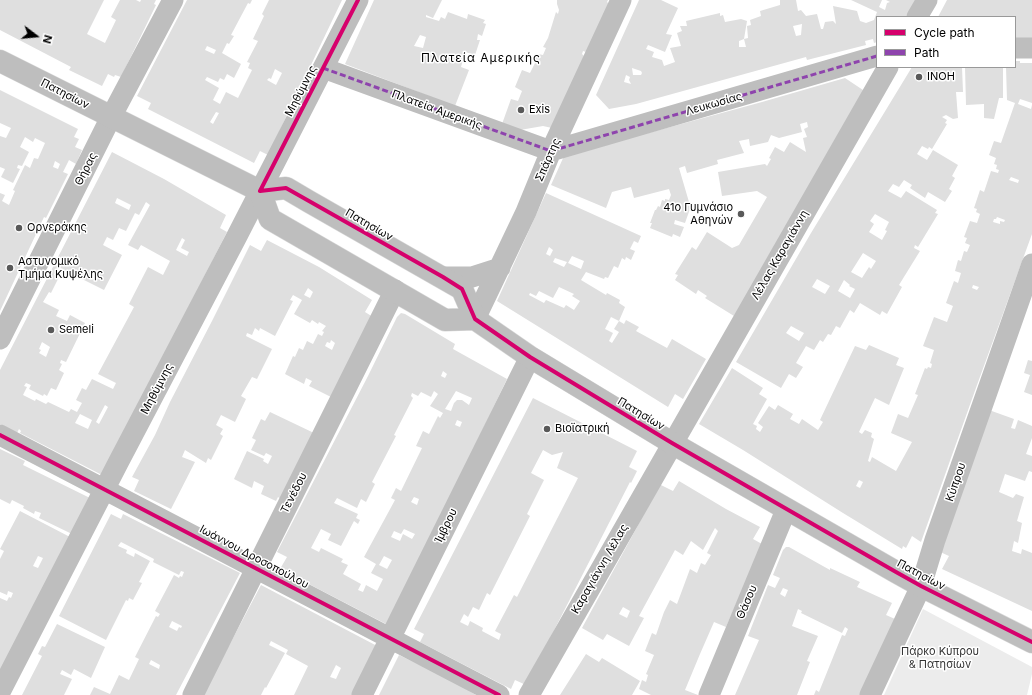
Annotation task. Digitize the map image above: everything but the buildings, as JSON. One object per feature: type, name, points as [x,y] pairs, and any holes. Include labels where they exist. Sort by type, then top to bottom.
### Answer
[{"type":"main road","name":"Πατησίων","points":[[0,61],[260,191],[286,188],[462,289],[475,319],[530,357],[786,510],[921,586],[1032,642]]},
{"type":"main road","points":[[260,191],[270,219],[445,320],[475,319]]},
{"type":"street","name":"Θήρας","points":[[0,339],[111,117],[173,0]]},
{"type":"street","name":"Μηθύμνης","points":[[0,692],[358,0]]},
{"type":"street","name":"Σπάρτης","points":[[475,319],[526,212],[552,151],[621,0]]},
{"type":"street","points":[[918,16],[926,0]]},
{"type":"street","points":[[1016,48],[1032,48]]},
{"type":"street","name":"Λευκωσίας","points":[[552,151],[876,56]]},
{"type":"street","name":"Πλατεία Αμερικής","points":[[322,68],[552,151]]},
{"type":"street","name":"Λέλας Καραγιάννη","points":[[672,443],[887,68]]},
{"type":"street","name":"Κύπρου","points":[[870,695],[921,586],[935,540],[1032,264]]},
{"type":"street","points":[[443,278],[472,277],[500,268]]},
{"type":"street","name":"Τενέδου","points":[[193,695],[395,290]]},
{"type":"street","name":"Ίμβρου","points":[[362,695],[530,357]]},
{"type":"street","name":"Ιωάννου Δροσοπούλου","points":[[0,436],[499,695]]},
{"type":"street","name":"Καραγιάννη Λέλας","points":[[529,695],[672,443]]},
{"type":"street","name":"Θάσου","points":[[708,695],[786,510]]},
{"type":"green space","name":"Πάρκο Κύπρου & Πατησίων","points":[[923,609],[1032,667],[1032,674],[1027,695],[884,695]]},
{"type":"marked path","points":[[323,68],[551,151],[876,56]]},
{"type":"cycle path","points":[[260,191],[358,0]]},
{"type":"cycle path","points":[[260,191],[286,188],[443,277],[462,289],[475,319],[530,357],[672,443],[896,572],[1032,642]]},
{"type":"cycle path","points":[[0,435],[499,695]]},
{"type":"place","name":"ΙNOH","points":[[919,77]]},
{"type":"place","name":"Exis","points":[[521,110]]},
{"type":"place","name":"41ο Γυμνάσιο Αθηνών","points":[[741,214]]},
{"type":"place","name":"Ορνεράκης","points":[[19,228]]},
{"type":"place","name":"Αστυνομικό Τμήμα Κυψέλης","points":[[10,268]]},
{"type":"place","name":"Semeli","points":[[51,330]]},
{"type":"place","name":"Βιοϊατρική","points":[[547,429]]},
{"type":"district","name":"Πλατεία Αμερικής","points":[[481,58]]}]
